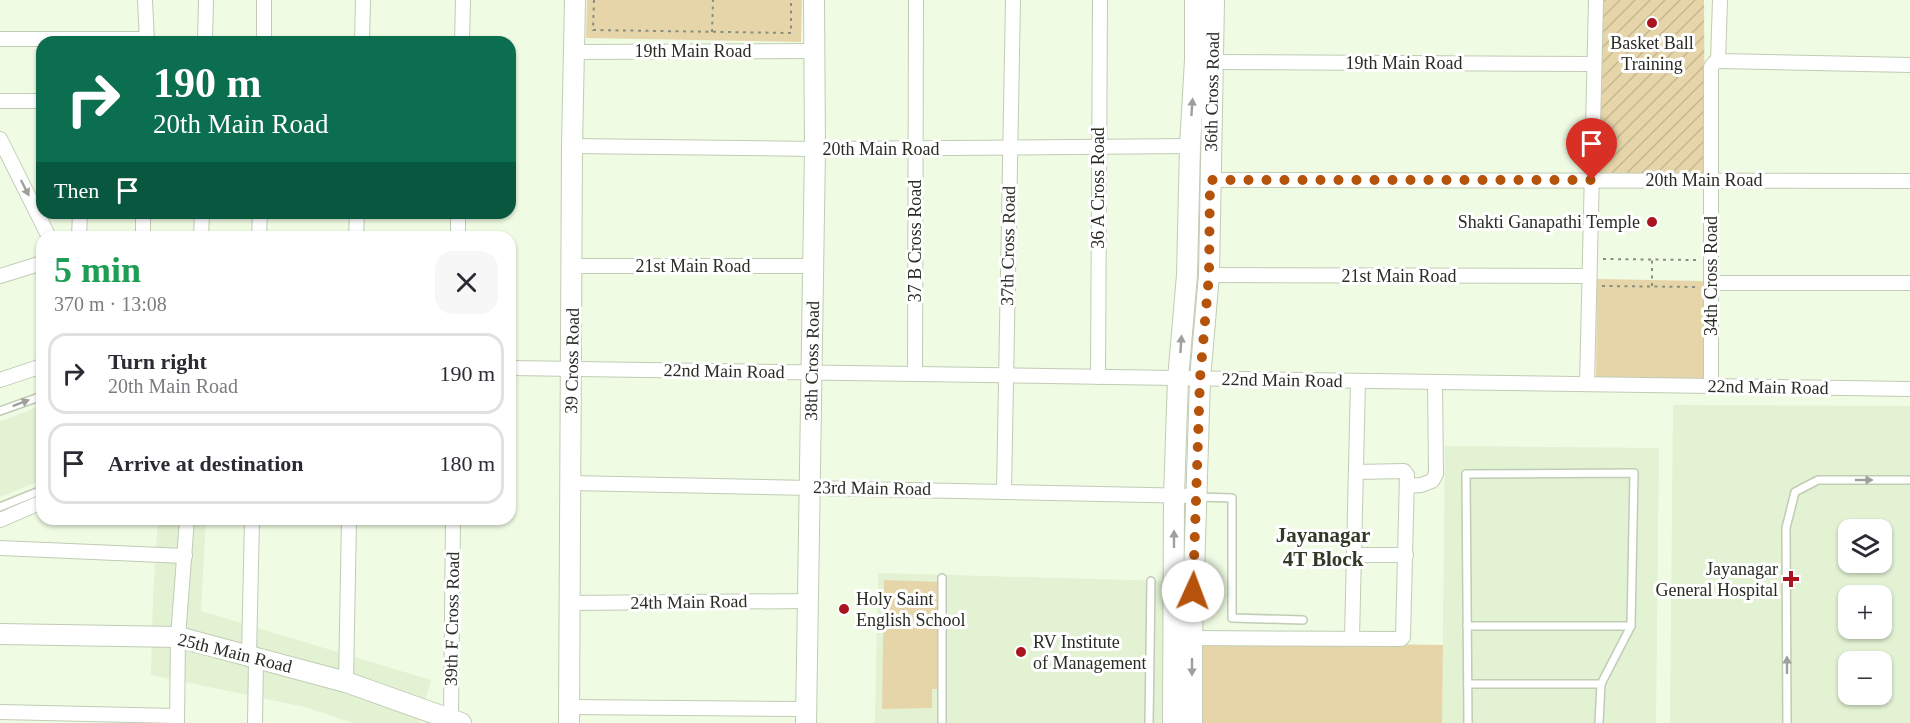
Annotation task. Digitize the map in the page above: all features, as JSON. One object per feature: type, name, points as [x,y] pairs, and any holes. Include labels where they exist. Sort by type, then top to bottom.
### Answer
[{"type":"street","points":[[145,0],[147,36]]},
{"type":"street","points":[[205,36],[206,0]]},
{"type":"street","points":[[264,0],[264,36]]},
{"type":"street","points":[[362,36],[363,0]]},
{"type":"street","points":[[462,36],[463,0]]},
{"type":"street","name":"39 Cross Road","points":[[569,715],[575,0]]},
{"type":"street","name":"38th Cross Road","points":[[806,716],[815,149],[814,0]]},
{"type":"street","name":"37 B Cross Road","points":[[915,374],[916,0]]},
{"type":"street","name":"37th Cross Road","points":[[1004,492],[1013,0]]},
{"type":"street","name":"36 A Cross Road","points":[[1098,377],[1100,0]]},
{"type":"street","name":"36th Cross Road","points":[[1192,723],[1182,638],[1174,496],[1178,380],[1186,275],[1195,60],[1195,0]]},
{"type":"street","name":"36th Cross Road","points":[[1173,723],[1196,496],[1200,379],[1209,275],[1214,0]]},
{"type":"street","points":[[1587,384],[1595,281],[1590,258],[1596,0]]},
{"type":"street","name":"34th Cross Road","points":[[1711,386],[1705,285],[1712,261],[1711,68],[1718,61],[1720,0]]},
{"type":"street","points":[[0,39],[36,39]]},
{"type":"street","name":"19th Main Road","points":[[574,52],[813,51]]},
{"type":"street","points":[[1718,61],[1910,65]]},
{"type":"street","name":"19th Main Road","points":[[1213,62],[1594,64]]},
{"type":"street","points":[[0,101],[36,101]]},
{"type":"street","points":[[0,139],[36,211]]},
{"type":"street","name":"20th Main Road","points":[[572,146],[915,149],[1190,146]]},
{"type":"street","name":"20th Main Road","points":[[1210,180],[1910,182]]},
{"type":"street","points":[[0,276],[36,265]]},
{"type":"street","name":"21st Main Road","points":[[573,266],[813,266]]},
{"type":"street","name":"21st Main Road","points":[[1209,275],[1595,281]]},
{"type":"street","points":[[1705,285],[1910,283]]},
{"type":"street","points":[[0,380],[36,368]]},
{"type":"street","name":"22nd Main Road","points":[[516,368],[1006,375],[1178,380],[1910,389]]},
{"type":"street","points":[[1352,639],[1358,471],[1358,381]]},
{"type":"street","points":[[1407,486],[1432,481],[1436,474],[1435,382]]},
{"type":"street","points":[[1182,638],[1401,639],[1403,637],[1406,555],[1407,475],[1404,471],[1358,471]]},
{"type":"street","name":"23rd Main Road","points":[[571,483],[1196,496]]},
{"type":"street","points":[[3,512],[36,504]]},
{"type":"street","points":[[0,712],[177,720],[178,637],[187,525]]},
{"type":"street","points":[[252,525],[252,658],[255,723]]},
{"type":"street","points":[[346,682],[349,525]]},
{"type":"street","name":"39th F Cross Road","points":[[453,525],[455,721]]},
{"type":"street","points":[[0,548],[184,556]]},
{"type":"street","points":[[1355,555],[1406,555]]},
{"type":"street","name":"24th Main Road","points":[[570,603],[808,601]]},
{"type":"street","name":"25th Main Road","points":[[0,634],[178,637],[346,682],[455,721]]},
{"type":"street","points":[[569,715],[806,716]]},
{"type":"lane","points":[[0,411],[36,398]]},
{"type":"lane","points":[[1468,723],[1466,474],[1634,473],[1631,626],[1601,684],[1599,723]]},
{"type":"lane","points":[[1787,723],[1786,528],[1795,492],[1818,480],[1910,480]]},
{"type":"lane","points":[[3,512],[36,493]]},
{"type":"lane","points":[[1196,496],[1232,498],[1232,618],[1303,620]]},
{"type":"lane","points":[[942,578],[942,723]]},
{"type":"lane","points":[[1149,723],[1151,581]]},
{"type":"lane","points":[[1467,626],[1631,626]]},
{"type":"lane","points":[[1468,684],[1601,684]]},
{"type":"path","points":[[594,0],[593,30],[791,33],[791,0]]},
{"type":"path","points":[[712,32],[713,0]]},
{"type":"path","points":[[1590,258],[1712,261]]},
{"type":"path","points":[[1652,260],[1652,286]]},
{"type":"path","points":[[1595,281],[1652,286],[1705,285]]},
{"type":"shaded area","points":[[587,0],[802,0],[801,42],[586,38]]},
{"type":"shaded area","points":[[1603,0],[1704,0],[1705,174],[1600,173]]},
{"type":"shaded area","points":[[1597,279],[1704,281],[1705,379],[1596,379]]},
{"type":"shaded area","name":"Jayanagar General Hospital","points":[[1673,405],[1910,406],[1910,723],[1670,723]]},
{"type":"shaded area","points":[[36,407],[36,482],[0,497],[0,422]]},
{"type":"shaded area","points":[[1445,446],[1659,448],[1656,723],[1442,723]]},
{"type":"shaded area","points":[[158,525],[206,525],[201,611],[431,680],[419,723],[353,723],[305,707],[151,675]]},
{"type":"shaded area","name":"RV Institute of Management","points":[[878,573],[1166,581],[1166,723],[875,723]]},
{"type":"shaded area","points":[[884,580],[941,582],[941,689],[932,689],[932,708],[882,709]]},
{"type":"shaded area","points":[[1202,641],[1443,645],[1442,723],[1201,723]]},
{"type":"place","name":"Basket Ball Training","points":[[1652,23]]},
{"type":"place","name":"Shakti Ganapathi Temple","points":[[1652,222]]},
{"type":"place","name":"Jayanagar General Hospital","points":[[1791,579]]},
{"type":"place","name":"Holy Saint English School","points":[[844,609]]},
{"type":"place","name":"RV Institute of Management","points":[[1021,652]]},
{"type":"district","name":"Jayanagar 4T Block","points":[[1323,547]]},
{"type":"route","points":[[1193,591],[1200,379],[1209,275],[1210,180],[1592,180]]}]
